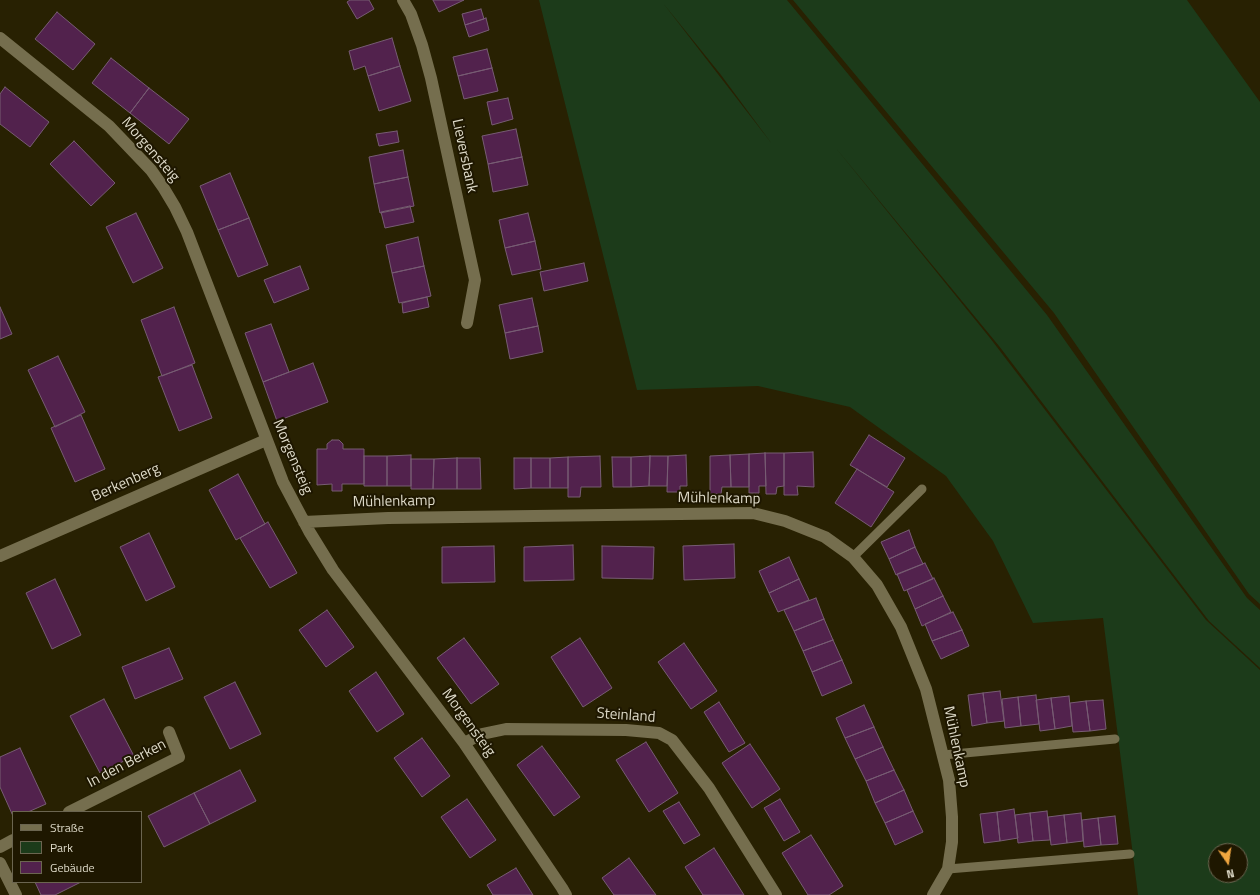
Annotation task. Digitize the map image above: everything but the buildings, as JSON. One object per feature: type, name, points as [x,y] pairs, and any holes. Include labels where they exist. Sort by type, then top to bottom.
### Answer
[{"type":"street","name":"Lieversbank","points":[[403,0],[411,14],[431,78],[475,280],[466,323]]},
{"type":"street","name":"Morgensteig","points":[[0,38],[109,126],[146,165],[163,187],[175,206],[187,232],[266,440],[283,482],[304,522],[333,570],[464,743],[566,895]]},
{"type":"street","name":"Berkenberg","points":[[0,556],[266,440]]},
{"type":"street","name":"Mühlenkamp","points":[[304,522],[388,518],[753,513],[785,521],[825,537],[853,556],[877,585],[901,627],[926,689],[949,780],[952,817],[952,842],[948,869],[933,895]]},
{"type":"street","name":"Steinland","points":[[464,743],[482,734],[506,729],[626,730],[659,733],[672,740],[709,788],[776,895]]},
{"type":"street","name":"In den Berken","points":[[71,811],[179,757],[168,732]]},
{"type":"street","points":[[0,847],[12,841]]},
{"type":"street","points":[[0,863],[16,895]]},
{"type":"lane","points":[[853,556],[922,489]]},
{"type":"lane","points":[[943,755],[1115,739]]},
{"type":"lane","points":[[948,869],[1130,854]]},
{"type":"green space","points":[[539,0],[787,0],[1047,315],[1247,598],[1260,610],[1260,668],[1209,621],[999,346],[835,147],[990,338],[1206,620],[1260,670],[1260,895],[1138,895],[1103,618],[1033,623],[993,541],[946,476],[850,407],[758,386],[637,390]],"holes":[[[663,3],[721,75],[772,144]]]},
{"type":"green space","points":[[793,0],[1187,0],[1260,102],[1260,604],[1249,594],[1054,313]]}]
